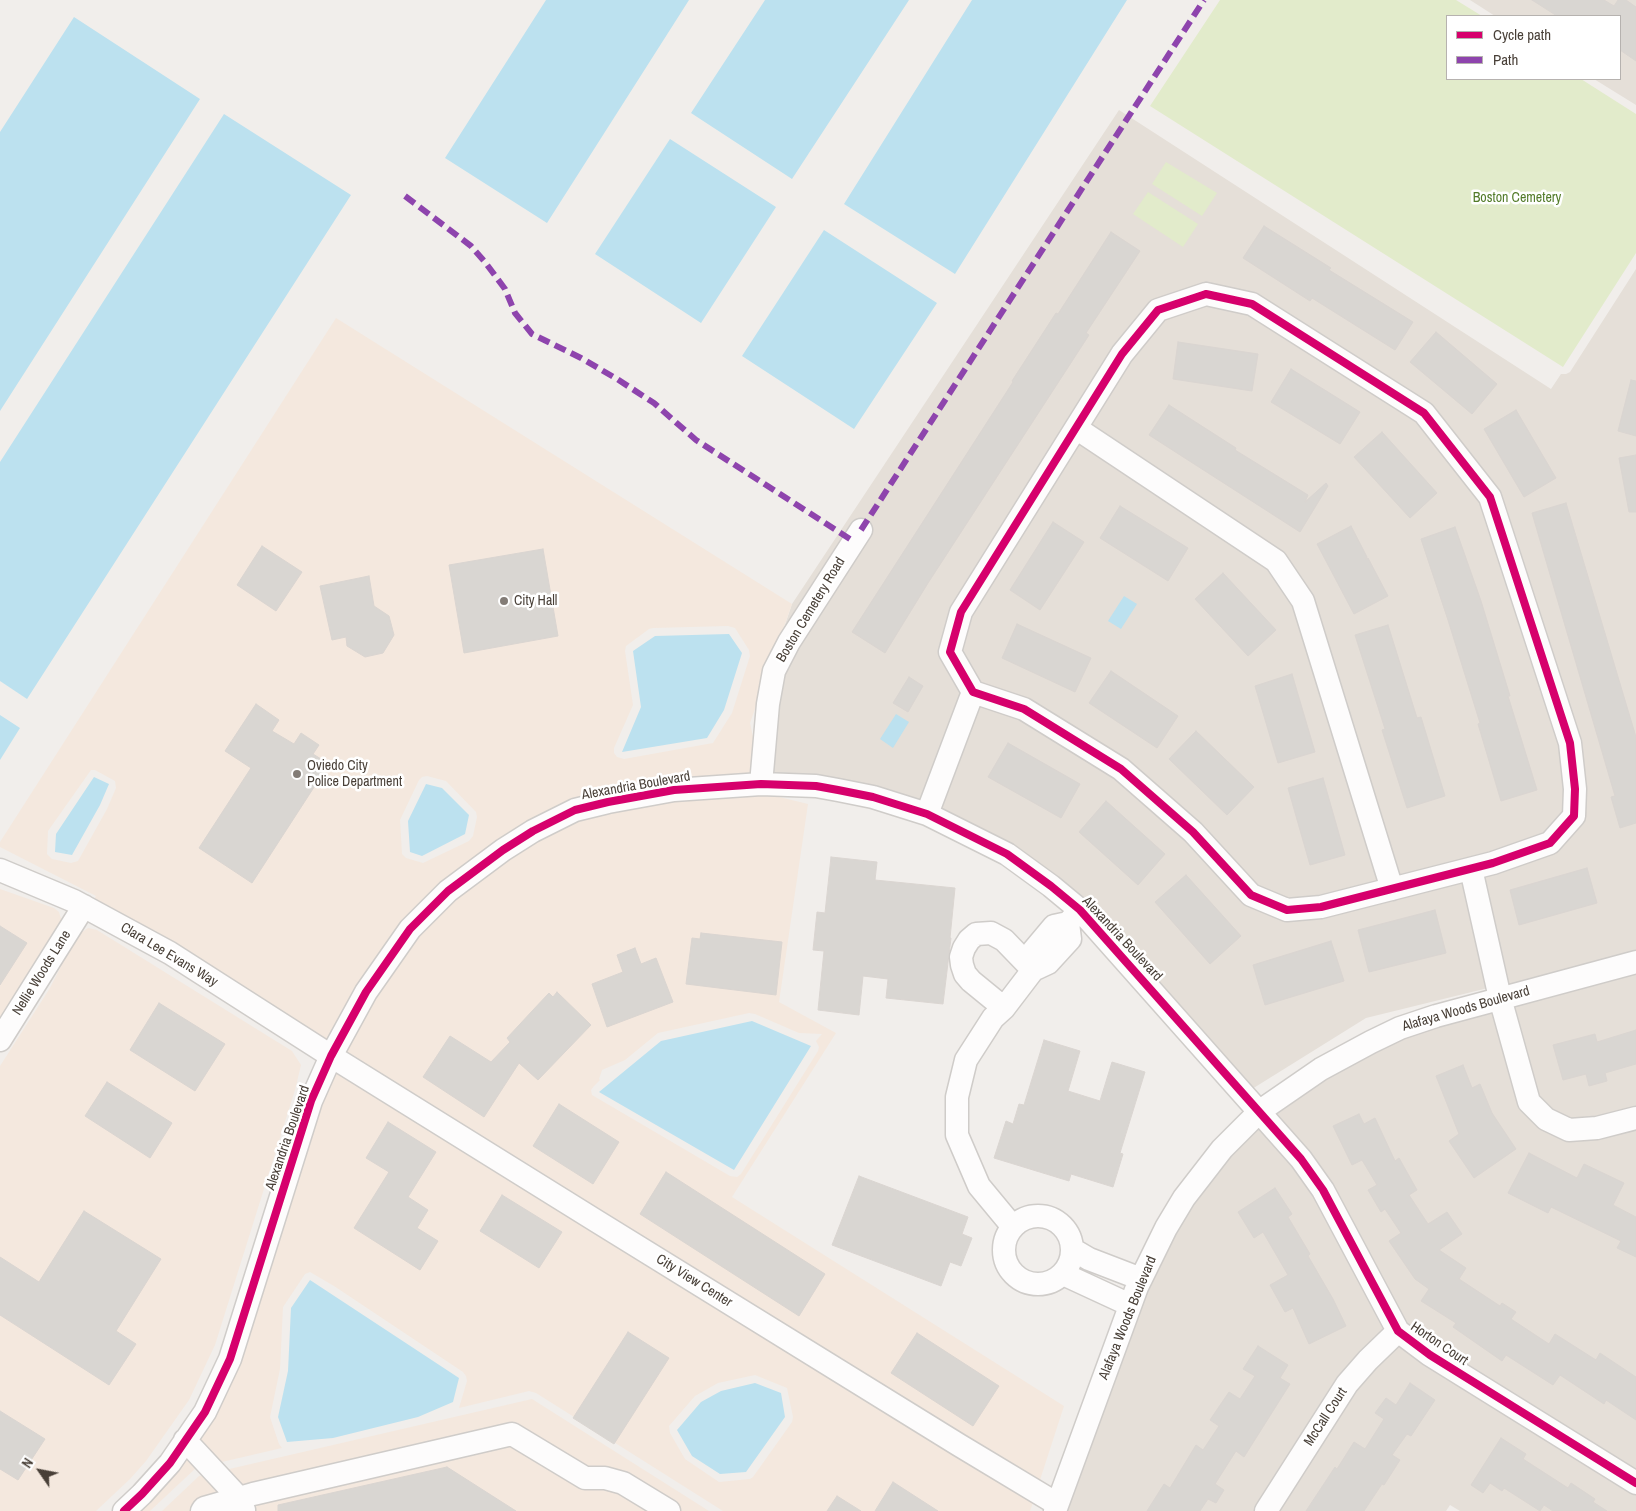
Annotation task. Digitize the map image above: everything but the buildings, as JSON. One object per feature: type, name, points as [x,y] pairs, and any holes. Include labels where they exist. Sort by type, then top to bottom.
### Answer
[{"type":"street","points":[[1206,294],[1252,304],[1424,413],[1490,497],[1570,743],[1575,789],[1574,816],[1550,843],[1470,868],[1392,889],[1321,907],[1287,910],[1251,896],[1193,832],[1121,769],[1024,709],[973,692],[950,652],[961,612],[1076,428],[1122,354],[1158,310],[1206,294]]},
{"type":"street","points":[[1076,428],[1276,561],[1303,600],[1392,889]]},
{"type":"street","name":"Boston Cemetery Road","points":[[761,784],[768,704],[774,671],[789,642],[860,530]]},
{"type":"street","points":[[927,814],[973,692]]},
{"type":"street","name":"Alexandria Boulevard","points":[[124,1511],[170,1463],[205,1412],[230,1359],[311,1101],[331,1056],[366,992],[410,929],[448,891],[503,850],[575,810],[674,790],[761,784],[816,786],[872,797],[927,814],[1007,854],[1051,886],[1074,916],[1260,1111]]},
{"type":"street","points":[[1470,868],[1500,998],[1529,1102],[1546,1119],[1569,1130],[1597,1128],[1636,1118]]},
{"type":"street","name":"Clara Lee Evans Way","points":[[0,870],[74,900],[170,953],[331,1056]]},
{"type":"street","name":"Nellie Woods Lane","points":[[0,1040],[84,906]]},
{"type":"street","points":[[1013,1227],[979,1186],[957,1135],[957,1097],[966,1060],[993,1018],[1004,1008],[1033,970],[1033,951],[1054,926],[1074,916]]},
{"type":"street","points":[[1004,1008],[965,974],[961,957],[969,940],[976,934],[991,933],[1004,940],[1033,970]]},
{"type":"street","name":"Alafaya Woods Boulevard","points":[[1056,1508],[1130,1305],[1166,1228],[1184,1198],[1222,1149],[1260,1111],[1321,1069],[1393,1031],[1436,1016],[1636,962]]},
{"type":"street","name":"City View Center","points":[[331,1056],[959,1445],[1056,1508]]},
{"type":"street","name":"Horton Court","points":[[1260,1111],[1301,1158],[1322,1190],[1398,1331],[1430,1355],[1636,1483]]},
{"type":"street","points":[[1037,1216],[1050,1218],[1062,1225],[1070,1236],[1072,1249],[1070,1262],[1063,1274],[1052,1282],[1039,1285],[1025,1283],[1014,1276],[1006,1265],[1003,1251],[1006,1238],[1013,1227],[1024,1218],[1037,1216]]},
{"type":"street","points":[[1072,1249],[1089,1259],[1141,1279]]},
{"type":"street","points":[[1063,1274],[1130,1305]]},
{"type":"street","name":"McCall Court","points":[[1266,1511],[1347,1384],[1368,1360],[1398,1331]]},
{"type":"street","points":[[202,1511],[204,1508],[242,1504],[512,1434],[585,1478],[606,1478],[623,1483],[669,1511]]},
{"type":"street","points":[[185,1440],[242,1504]]},
{"type":"shaded area","points":[[1470,0],[1636,0],[1636,105],[1596,80],[1621,80],[1621,15],[1493,15]]},
{"type":"shaded area","points":[[1119,110],[1551,389],[1561,374],[1570,372],[1636,269],[1636,952],[1507,987],[1482,875],[1554,851],[1585,789],[1460,443],[1254,295],[1154,302],[952,609],[963,692],[921,803],[771,776],[777,706],[783,675],[797,648],[873,528],[857,518],[781,637],[792,604]]},
{"type":"shaded area","points":[[1207,303],[1249,312],[1418,419],[1481,500],[1561,744],[1566,789],[1565,812],[1543,835],[1489,854],[1398,878],[1312,599],[1089,426],[1130,360],[1165,318]]},
{"type":"shaded area","points":[[336,318],[792,604],[750,723],[755,746],[752,775],[671,781],[496,843],[327,1043],[93,901],[96,896],[0,847],[0,842]],"holes":[[[728,626],[735,628],[749,650],[750,656],[732,713],[713,743],[624,759],[617,757],[614,753],[614,748],[633,705],[625,651],[626,646],[653,628]],[[91,770],[95,770],[115,781],[116,788],[107,809],[78,861],[71,863],[52,859],[47,854],[48,831]],[[427,776],[446,781],[476,812],[477,817],[473,836],[469,841],[423,863],[406,858],[402,854],[400,820],[422,777]]]},
{"type":"shaded area","points":[[1079,441],[1269,567],[1295,603],[1380,882],[1318,898],[1287,900],[1256,888],[1199,826],[979,685],[960,652],[970,617]]},
{"type":"shaded area","points":[[979,703],[1021,717],[1116,775],[1284,918],[1464,880],[1488,988],[1366,1018],[1252,1089],[1106,924],[939,810]]},
{"type":"shaded area","points":[[763,793],[808,804],[779,1002],[836,1033],[732,1197],[1064,1406],[1039,1483],[344,1053],[375,997],[417,935],[454,898],[509,857],[580,818],[676,799]],"holes":[[[749,1013],[799,1033],[822,1034],[816,1041],[819,1047],[818,1051],[741,1174],[737,1177],[730,1176],[592,1095],[591,1090],[600,1080],[602,1070],[625,1060],[658,1033]]]},
{"type":"shaded area","points":[[0,889],[54,908],[59,912],[62,922],[0,1022]]},
{"type":"shaded area","points":[[88,928],[97,930],[292,1051],[301,1065],[295,1090],[215,1345],[189,1400],[146,1461],[96,1511],[0,1511],[0,1066],[50,988],[76,936]]},
{"type":"shaded area","points":[[1636,971],[1636,1108],[1594,1119],[1570,1121],[1551,1112],[1538,1099],[1511,1005]]},
{"type":"shaded area","points":[[1494,1009],[1539,1125],[1636,1127],[1636,1473],[1435,1348],[1405,1326],[1273,1114],[1327,1077],[1405,1036]]},
{"type":"shaded area","points":[[336,1069],[1034,1500],[1030,1511],[723,1511],[536,1393],[529,1391],[459,1408],[467,1381],[463,1372],[310,1272],[305,1274],[283,1307],[280,1369],[270,1417],[282,1448],[196,1468],[150,1511],[138,1511],[178,1469],[320,1105]],"holes":[[[755,1375],[787,1388],[793,1417],[792,1422],[750,1479],[719,1482],[685,1459],[670,1433],[669,1426],[695,1396],[718,1383]]]},
{"type":"shaded area","points":[[1260,1125],[1315,1194],[1387,1329],[1339,1378],[1254,1511],[1065,1511],[1142,1301],[1175,1233],[1192,1204],[1230,1155]]},
{"type":"shaded area","points":[[1400,1343],[1636,1493],[1636,1511],[1460,1511],[1450,1505],[1446,1511],[1277,1511],[1355,1389]]},
{"type":"shaded area","points":[[532,1399],[709,1511],[162,1511],[199,1476]]},
{"type":"green space","name":"Boston Cemetery","points":[[1220,0],[1456,0],[1480,15],[1446,15],[1446,80],[1583,80],[1636,114],[1636,253],[1563,367],[1150,106]]},
{"type":"green space","points":[[1166,162],[1217,193],[1202,216],[1152,184]]},
{"type":"green space","points":[[1148,192],[1198,224],[1183,247],[1133,214]]},
{"type":"water","points":[[546,0],[689,0],[547,223],[445,158]]},
{"type":"water","points":[[765,0],[909,0],[792,179],[691,113]]},
{"type":"water","points":[[972,0],[1127,0],[955,274],[844,204]]},
{"type":"water","points":[[74,17],[200,99],[0,411],[0,132]]},
{"type":"water","points":[[224,114],[351,195],[27,699],[0,681],[0,462]]},
{"type":"water","points":[[670,139],[776,207],[701,323],[595,254]]},
{"type":"water","points":[[824,230],[937,303],[854,429],[742,356]]},
{"type":"water","points":[[1124,596],[1137,604],[1121,629],[1108,621]]},
{"type":"water","points":[[729,634],[742,653],[724,710],[707,738],[622,752],[641,707],[633,651],[655,636]]},
{"type":"water","points":[[896,714],[909,722],[893,748],[880,739]]},
{"type":"water","points":[[0,715],[20,728],[0,760]]},
{"type":"water","points":[[94,777],[109,784],[100,805],[72,855],[55,852],[56,834]]},
{"type":"water","points":[[426,784],[442,788],[469,815],[465,834],[422,856],[410,852],[408,821]]},
{"type":"water","points":[[752,1021],[811,1046],[734,1170],[599,1092],[661,1041]]},
{"type":"water","points":[[310,1280],[459,1378],[453,1402],[418,1417],[333,1438],[287,1442],[278,1417],[288,1371],[291,1308]]},
{"type":"water","points":[[755,1383],[781,1393],[785,1417],[746,1472],[720,1474],[692,1456],[677,1430],[701,1402],[721,1391]]},
{"type":"marked path","points":[[861,530],[1204,0]]},
{"type":"marked path","points":[[405,196],[471,246],[505,289],[515,313],[532,334],[581,358],[617,379],[654,403],[696,440],[853,541]]},
{"type":"cycle path","points":[[1206,294],[1252,304],[1424,413],[1490,497],[1570,743],[1575,789],[1574,816],[1550,843],[1493,863],[1321,907],[1287,910],[1251,895],[1193,832],[1121,769],[1024,709],[973,692],[950,652],[961,612],[1122,354],[1158,310],[1206,294]]},
{"type":"cycle path","points":[[124,1511],[170,1463],[205,1412],[230,1359],[311,1101],[331,1056],[366,992],[410,929],[448,891],[503,850],[533,831],[575,810],[674,790],[761,784],[816,786],[873,797],[927,814],[1007,854],[1051,886],[1080,910],[1301,1159],[1323,1190],[1398,1331],[1430,1355],[1636,1483]]},
{"type":"place","name":"City Hall","points":[[504,601]]},
{"type":"place","name":"Oviedo City Police Department","points":[[297,774]]}]
